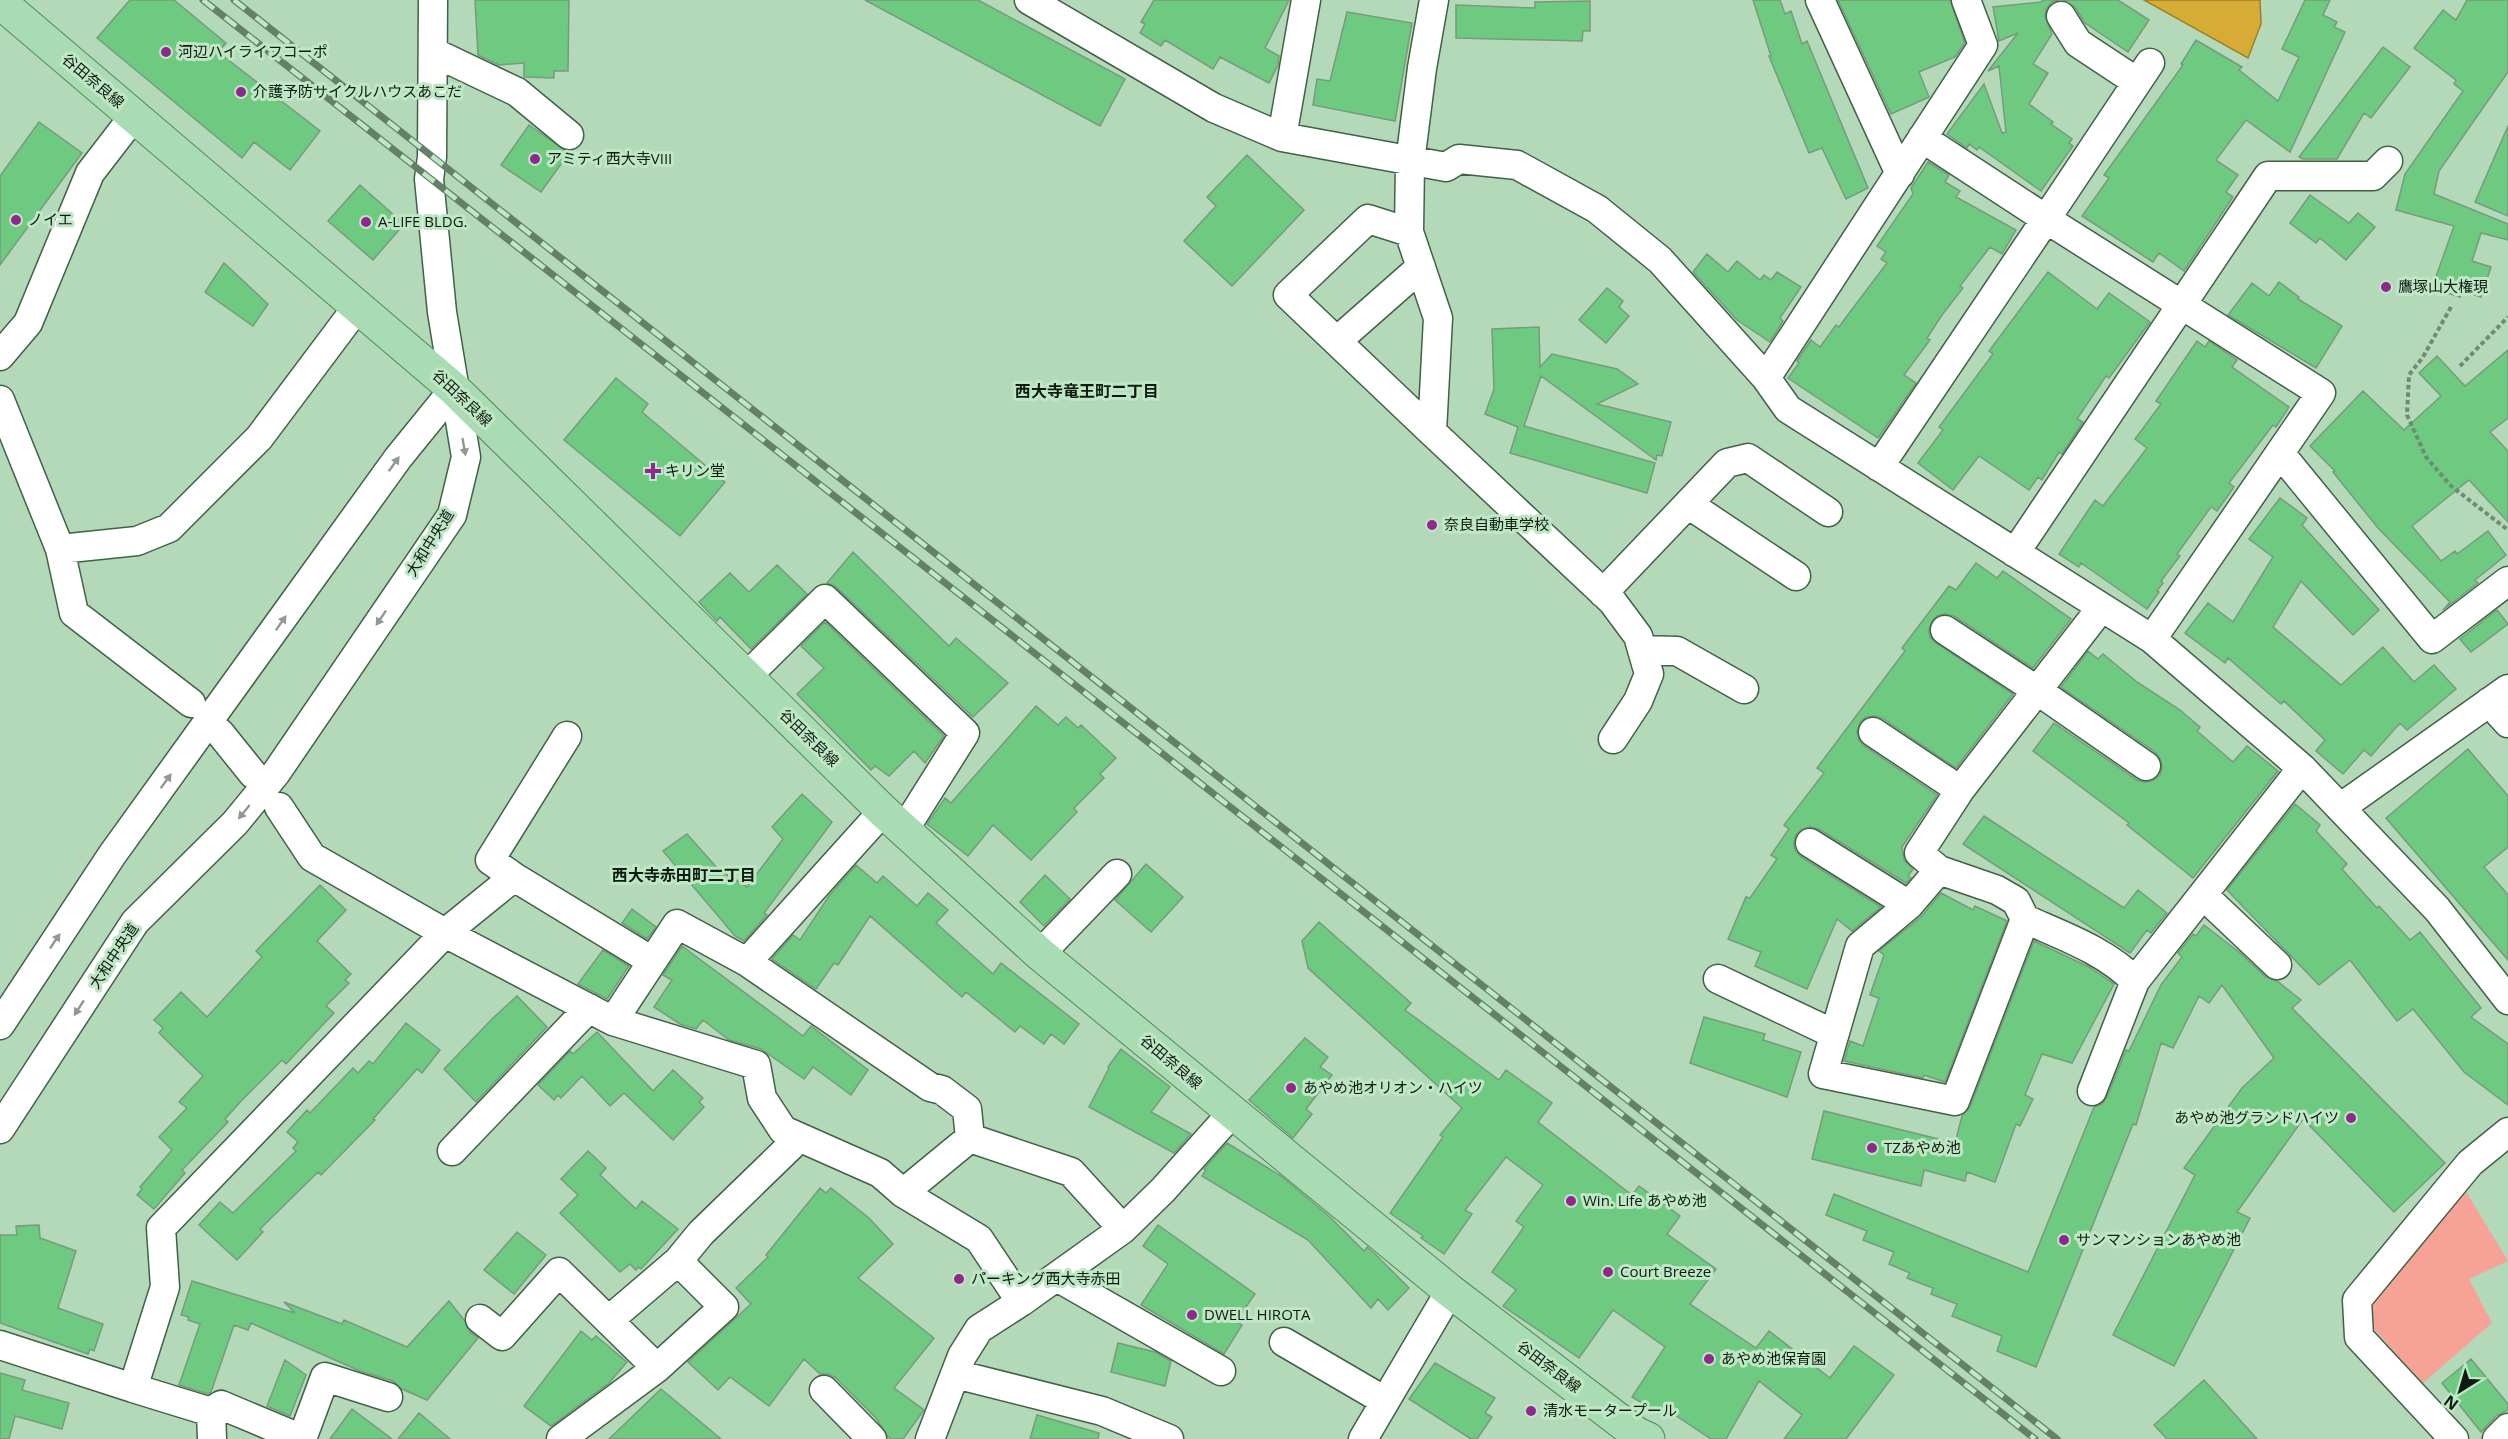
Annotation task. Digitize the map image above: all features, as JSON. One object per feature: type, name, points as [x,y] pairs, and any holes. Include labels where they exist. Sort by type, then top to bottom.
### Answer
[{"type":"main road","name":"谷田奈良線","points":[[0,2],[454,389],[894,821],[1040,954],[1450,1291],[1639,1437]]},
{"type":"street","name":"大和中央道","points":[[0,1129],[135,922],[235,824],[276,773],[452,514],[466,457],[442,312],[429,179],[432,157],[433,0]]},
{"type":"street","points":[[1029,0],[1214,108],[1282,137],[1446,168],[1459,159],[1517,165],[1597,208],[1660,260],[1766,378],[1788,409],[2152,639],[2302,768],[2437,909],[2508,1000]]},
{"type":"street","points":[[1282,137],[1306,0]]},
{"type":"street","points":[[1432,432],[1438,318],[1409,232],[1410,162],[1422,68],[1434,0]]},
{"type":"street","points":[[1820,0],[1899,174]]},
{"type":"street","points":[[1766,378],[1983,45],[1966,0]]},
{"type":"street","points":[[1879,467],[2144,72],[2078,44],[2061,16]]},
{"type":"street","points":[[433,52],[517,92],[569,135]]},
{"type":"street","points":[[0,356],[28,323],[90,173],[134,116]]},
{"type":"street","points":[[1922,138],[2321,393],[2152,639]]},
{"type":"street","points":[[2015,553],[2268,176],[2373,176],[2388,161]]},
{"type":"street","points":[[1409,232],[1368,219],[1288,295],[1603,593],[1638,636],[1649,674],[1638,701],[1613,740]]},
{"type":"street","points":[[1337,341],[1421,267]]},
{"type":"street","points":[[60,549],[137,541],[169,528],[259,438],[358,306]]},
{"type":"street","points":[[0,1025],[112,855],[240,681],[398,458],[454,389]]},
{"type":"street","points":[[0,400],[60,549],[74,613],[191,704]]},
{"type":"street","points":[[2280,453],[2432,639],[2508,581]]},
{"type":"street","points":[[1603,593],[1727,463],[1748,459],[1828,512]]},
{"type":"street","points":[[1688,504],[1796,576]]},
{"type":"street","points":[[746,677],[825,599],[965,733],[894,821],[747,962]]},
{"type":"street","points":[[2101,608],[1960,790],[1919,853],[1939,870],[1997,890],[2016,901],[2025,919],[2079,943],[2121,967],[2136,981]]},
{"type":"street","points":[[1945,630],[2146,766]]},
{"type":"street","points":[[1642,650],[1677,651],[1744,689]]},
{"type":"street","points":[[2340,807],[2499,695],[2508,723]]},
{"type":"street","points":[[1874,732],[1960,790]]},
{"type":"street","points":[[220,733],[253,774]]},
{"type":"street","points":[[567,736],[490,860],[652,961]]},
{"type":"street","points":[[2092,1091],[2136,981],[2302,768]]},
{"type":"street","points":[[279,807],[312,857],[445,933],[601,1015],[756,1065],[762,1098],[783,1130],[880,1173],[903,1192],[980,1239],[1021,1302]]},
{"type":"street","points":[[1810,843],[1909,905]]},
{"type":"street","points":[[1939,870],[1909,905],[1860,946],[1823,1074],[1955,1101],[2025,919]]},
{"type":"street","points":[[1040,954],[1117,874]]},
{"type":"street","points":[[133,1388],[165,1287],[161,1228],[445,933],[514,877]]},
{"type":"street","points":[[2203,895],[2277,965]]},
{"type":"street","points":[[452,1151],[601,1015],[652,961],[677,924],[747,962],[930,1087],[942,1090],[967,1109],[970,1138]]},
{"type":"street","points":[[1718,979],[1834,1034]]},
{"type":"street","points":[[930,1439],[962,1356],[979,1329],[1124,1229],[1163,1190],[1232,1113]]},
{"type":"street","points":[[2454,1439],[2359,1336],[2357,1300],[2470,1163],[2508,1132]]},
{"type":"street","points":[[609,1320],[678,1261],[701,1233],[799,1138]]},
{"type":"street","points":[[903,1192],[970,1138]]},
{"type":"street","points":[[970,1138],[1071,1172],[1124,1229]]},
{"type":"street","points":[[561,1439],[657,1368],[724,1307],[678,1261]]},
{"type":"street","points":[[480,1319],[502,1336],[559,1272],[657,1368]]},
{"type":"street","points":[[1057,1277],[1221,1371]]},
{"type":"street","points":[[1363,1439],[1450,1291]]},
{"type":"street","points":[[1284,1342],[1385,1401]]},
{"type":"street","points":[[0,1345],[133,1388],[211,1426],[221,1406],[302,1439],[326,1377],[388,1397]]},
{"type":"street","points":[[955,1374],[1102,1411],[1169,1439]]},
{"type":"street","points":[[824,1390],[872,1439]]},
{"type":"street","points":[[2497,1439],[2508,1428]]},
{"type":"path","points":[[2451,307],[2423,357],[2409,375],[2407,415],[2426,457],[2451,486],[2508,531]]},
{"type":"path","points":[[2460,366],[2508,318]]},
{"type":"shaded area","points":[[2144,0],[2260,0],[2261,24],[2248,58]]},
{"type":"shaded area","points":[[2465,1190],[2508,1261],[2469,1279],[2492,1323],[2422,1384],[2371,1325],[2370,1304]]},
{"type":"building","points":[[130,0],[174,0],[226,43],[218,52],[320,131],[290,170],[254,142],[242,158],[97,38]]},
{"type":"building","points":[[475,0],[569,0],[568,71],[554,71],[554,78],[524,77],[524,63],[499,65],[478,55]]},
{"type":"building","points":[[865,0],[978,0],[1125,79],[1100,126]]},
{"type":"building","points":[[1154,0],[1289,0],[1265,48],[1279,56],[1278,65],[1269,83],[1220,57],[1213,69],[1165,40],[1161,46],[1140,33],[1145,24],[1141,22]]},
{"type":"building","points":[[1753,0],[1780,0],[1785,14],[1791,11],[1802,44],[1807,41],[1868,188],[1846,199],[1822,148],[1809,153],[1769,56],[1771,56]]},
{"type":"building","points":[[1838,0],[1950,0],[1965,43],[1955,57],[1919,72],[1929,97],[1891,114]]},
{"type":"building","points":[[2059,0],[2052,2],[2046,9],[2045,17],[2052,34],[2033,64],[2048,73],[2029,104],[2072,139],[2069,143],[2073,146],[2041,191],[1979,147],[1977,150],[1969,144],[1967,148],[1947,134],[1984,84],[2002,133],[2006,132],[1999,66],[1988,71],[2018,33],[1999,41],[1993,7]]},
{"type":"building","points":[[2063,0],[2118,0],[2149,20],[2128,52],[2085,23],[2075,7]]},
{"type":"building","points":[[2305,0],[2330,0],[2323,15],[2337,22],[2334,27],[2345,32],[2290,152],[2246,120],[2216,160],[2238,175],[2226,192],[2233,197],[2184,271],[2159,253],[2153,262],[2082,216],[2109,178],[2104,175],[2183,65],[2181,64],[2196,40],[2242,67],[2239,70],[2278,101],[2299,57],[2282,49]]},
{"type":"building","points":[[2467,0],[2508,0],[2508,72],[2439,171],[2434,194],[2508,224],[2508,240],[2481,233],[2472,261],[2491,267],[2481,297],[2462,291],[2460,297],[2432,288],[2454,226],[2396,210],[2405,174],[2463,91],[2454,84],[2456,80],[2414,48],[2443,10],[2456,20]]},
{"type":"building","points":[[1590,1],[1590,31],[1583,31],[1582,41],[1456,38],[1456,5],[1535,8],[1535,2]]},
{"type":"building","points":[[1347,12],[1412,23],[1395,121],[1313,105],[1317,79],[1330,81]]},
{"type":"building","points":[[2383,47],[2410,67],[2371,118],[2364,113],[2337,159],[2299,157]]},
{"type":"building","name":"ノイエ","points":[[39,122],[82,153],[0,265],[0,176]]},
{"type":"building","name":"アミティ西大寺VIII","points":[[529,125],[569,153],[541,192],[501,165]]},
{"type":"building","points":[[2508,126],[2508,216],[2475,202]]},
{"type":"building","points":[[1247,155],[1304,210],[1232,286],[1184,241],[1216,206],[1207,197]]},
{"type":"building","points":[[1928,162],[1949,175],[1945,182],[1960,191],[1956,197],[2016,230],[2002,254],[1990,247],[1960,286],[1963,288],[1942,315],[1927,338],[1930,340],[1904,375],[1916,383],[1878,438],[1788,378],[1811,340],[1820,347],[1836,325],[1839,327],[1887,263],[1881,259],[1886,252],[1877,246],[1913,194],[1911,188]]},
{"type":"building","name":"A-LIFE BLDG.","points":[[360,185],[404,224],[373,260],[328,221]]},
{"type":"building","points":[[2310,195],[2349,223],[2358,213],[2375,227],[2346,260],[2320,238],[2316,243],[2290,223]]},
{"type":"building","points":[[1707,254],[1728,272],[1737,261],[1760,280],[1764,275],[1771,280],[1777,272],[1801,287],[1780,318],[1783,321],[1770,342],[1737,320],[1693,272]]},
{"type":"building","points":[[224,263],[268,304],[253,326],[205,292]]},
{"type":"building","points":[[2048,272],[2097,309],[2109,293],[2150,322],[2109,378],[2106,376],[2077,419],[2083,422],[2062,454],[2059,452],[2042,480],[2038,477],[2029,490],[1979,456],[1953,490],[1918,463],[1943,430],[1939,427],[1993,354],[1989,351]]},
{"type":"building","points":[[2279,282],[2299,297],[2298,299],[2342,326],[2316,368],[2228,315],[2252,283],[2269,296]]},
{"type":"building","points":[[1607,288],[1623,301],[1619,307],[1629,316],[1606,343],[1579,320]]},
{"type":"building","points":[[1539,327],[1540,367],[1552,354],[1617,369],[1638,384],[1597,404],[1671,422],[1662,456],[1657,455],[1656,460],[1541,376],[1524,426],[1655,463],[1647,493],[1510,453],[1518,427],[1485,414],[1494,389],[1492,329]]},
{"type":"building","points":[[2197,341],[2205,347],[2209,341],[2237,360],[2232,367],[2289,407],[2276,427],[2273,425],[2229,483],[2234,487],[2217,511],[2211,507],[2177,554],[2180,556],[2161,581],[2163,583],[2157,591],[2159,592],[2147,609],[2081,563],[2079,567],[2059,554],[2095,500],[2103,506],[2147,448],[2135,439],[2161,404],[2156,401]]},
{"type":"building","points":[[2508,350],[2508,418],[2490,432],[2508,451],[2508,522],[2469,480],[2412,526],[2441,561],[2455,551],[2457,554],[2488,531],[2506,555],[2475,580],[2478,583],[2443,610],[2450,602],[2378,528],[2333,472],[2335,471],[2310,446],[2363,391],[2404,430],[2441,396],[2419,373],[2437,356],[2465,386]]},
{"type":"building","points":[[616,378],[648,404],[642,412],[725,482],[680,536],[564,440]]},
{"type":"building","points":[[2280,498],[2307,518],[2302,525],[2379,610],[2353,635],[2301,581],[2273,627],[2341,685],[2383,647],[2414,682],[2434,665],[2456,689],[2407,730],[2400,723],[2371,756],[2364,750],[2343,774],[2316,751],[2325,740],[2284,701],[2281,704],[2228,658],[2225,663],[2185,633],[2208,603],[2233,622],[2273,557],[2249,539]]},
{"type":"building","points":[[853,552],[949,646],[956,638],[1008,683],[973,717],[836,587],[827,583]]},
{"type":"building","points":[[1976,563],[1997,578],[2003,571],[2071,619],[2033,668],[1954,616],[1945,614],[1937,616],[1932,621],[1929,630],[1930,637],[1936,643],[2013,694],[1956,768],[1882,718],[1866,717],[1860,722],[1857,732],[1863,745],[1937,795],[1902,847],[1904,860],[1913,869],[1908,876],[1911,878],[1906,883],[1819,829],[1810,827],[1802,829],[1796,835],[1794,843],[1795,850],[1801,857],[1881,907],[1852,931],[1837,919],[1807,989],[1755,966],[1761,952],[1728,939],[1746,897],[1750,898],[1777,859],[1771,855],[1789,829],[1784,825],[1824,773],[1817,768],[1905,651],[1902,648],[1949,586],[1956,590]]},
{"type":"building","points":[[777,565],[807,594],[751,649],[720,617],[717,621],[699,602],[730,573],[749,592]]},
{"type":"building","points":[[2497,610],[2508,624],[2471,652],[2460,639]]},
{"type":"building","points":[[825,622],[944,736],[925,763],[914,751],[889,776],[875,766],[871,770],[797,694],[824,668],[801,646]]},
{"type":"building","points":[[2088,651],[2098,659],[2103,654],[2137,682],[2180,710],[2200,727],[2197,731],[2233,762],[2247,746],[2278,771],[2193,878],[2127,825],[2129,823],[2033,751],[2054,723],[2137,780],[2152,781],[2160,775],[2161,760],[2155,752],[2061,687]]},
{"type":"building","points":[[1036,706],[1058,725],[1066,717],[1078,728],[1081,725],[1116,758],[1100,774],[1104,778],[1074,808],[1077,812],[1031,860],[993,825],[968,856],[927,824],[945,798],[951,803]]},
{"type":"building","points":[[2468,749],[2508,796],[2508,847],[2484,867],[2508,895],[2508,960],[2386,818]]},
{"type":"building","points":[[802,794],[832,822],[764,913],[767,915],[744,941],[735,936],[663,851],[687,834],[718,869],[747,887],[783,839],[772,827]]},
{"type":"building","points":[[2295,804],[2320,825],[2316,831],[2347,864],[2342,869],[2377,908],[2379,906],[2410,940],[2420,932],[2481,1008],[2471,1017],[2508,1044],[2508,1105],[2464,1072],[2413,1009],[2397,1021],[2350,960],[2319,985],[2227,890]]},
{"type":"building","points":[[1984,816],[2124,908],[2138,890],[2167,913],[2151,933],[2147,930],[2130,953],[1963,844]]},
{"type":"building","points":[[1146,864],[1183,897],[1151,932],[1115,900]]},
{"type":"building","points":[[856,865],[877,883],[883,876],[917,906],[928,893],[948,910],[936,923],[993,974],[1001,963],[1079,1024],[1064,1044],[1051,1034],[1044,1044],[1020,1026],[1015,1032],[966,992],[962,997],[870,916],[838,965],[834,963],[816,989],[772,959],[793,935],[800,940],[829,896]]},
{"type":"building","points":[[1045,875],[1070,899],[1044,926],[1020,902]]},
{"type":"building","points":[[320,885],[346,910],[317,941],[351,974],[345,980],[349,983],[326,1006],[334,1013],[286,1064],[282,1060],[243,1099],[225,1119],[228,1122],[182,1170],[185,1173],[154,1209],[137,1195],[142,1189],[140,1187],[172,1150],[159,1137],[187,1108],[179,1102],[203,1076],[159,1033],[163,1028],[154,1020],[181,992],[207,1017],[262,957],[256,951]]},
{"type":"building","points":[[1941,893],[1973,910],[1975,906],[2007,921],[1945,1082],[1924,1075],[1923,1078],[1844,1061],[1850,1041],[1863,1046],[1879,998],[1870,995],[1884,955],[1879,951],[1920,918]]},
{"type":"building","points":[[632,909],[656,927],[647,939],[622,923]]},
{"type":"building","points":[[1319,922],[1411,1003],[1405,1010],[1499,1080],[1506,1070],[1552,1103],[1538,1122],[1632,1195],[1639,1186],[1680,1216],[1667,1234],[1716,1269],[1690,1304],[1756,1348],[1769,1331],[1830,1378],[1854,1346],[1894,1375],[1846,1439],[1784,1439],[1802,1415],[1759,1381],[1726,1439],[1711,1439],[1666,1409],[1662,1415],[1632,1397],[1665,1347],[1613,1310],[1579,1358],[1503,1306],[1516,1290],[1492,1272],[1524,1227],[1516,1221],[1543,1185],[1506,1157],[1465,1210],[1472,1214],[1444,1254],[1390,1213],[1443,1137],[1440,1135],[1462,1108],[1308,968],[1302,941]]},
{"type":"building","points":[[2204,925],[2239,952],[2266,977],[2277,981],[2301,1000],[2292,1008],[2445,1163],[2394,1212],[2303,1119],[2237,1212],[2250,1218],[2174,1366],[2113,1335],[2195,1175],[2184,1168],[2242,1088],[2274,1058],[2222,985],[2209,1003],[2199,996],[2173,1048],[2161,1043],[2136,1125],[2133,1124],[2036,1367],[1997,1351],[2002,1336],[1952,1316],[1957,1304],[1931,1294],[1933,1288],[1907,1278],[1910,1273],[1889,1264],[1894,1252],[1863,1240],[1867,1231],[1826,1215],[1834,1194],[2028,1272],[2094,1107],[2102,1104],[2107,1097],[2126,1050],[2129,1051],[2161,985],[2182,957],[2178,953],[2193,934],[2196,936]]},
{"type":"building","points":[[2034,941],[2089,967],[2114,984],[2072,1063],[2042,1054],[2025,1095],[2033,1099],[2020,1126],[2016,1124],[1995,1182],[1967,1172],[1965,1181],[1924,1170],[1921,1186],[1812,1159],[1824,1111],[1955,1143],[1962,1116],[1970,1107]]},
{"type":"building","points":[[682,946],[803,1036],[811,1026],[868,1070],[851,1095],[813,1067],[804,1079],[761,1049],[729,1040],[703,1020],[696,1029],[680,1024],[654,1007],[672,980],[663,975]]},
{"type":"building","points":[[603,950],[629,966],[607,999],[578,984]]},
{"type":"building","points":[[517,996],[547,1027],[476,1102],[444,1069]]},
{"type":"building","points":[[1704,1017],[1765,1034],[1763,1040],[1801,1052],[1787,1097],[1690,1063]]},
{"type":"building","points":[[406,1023],[440,1050],[422,1073],[417,1069],[373,1119],[375,1120],[321,1175],[318,1172],[260,1229],[263,1232],[237,1260],[199,1225],[220,1202],[233,1213],[296,1151],[293,1148],[298,1142],[287,1132],[307,1110],[310,1113],[353,1068],[358,1073],[369,1061],[373,1064]]},
{"type":"building","points":[[597,1032],[653,1091],[673,1070],[703,1098],[699,1102],[704,1107],[673,1140],[624,1093],[610,1106],[582,1076],[561,1098],[558,1095],[554,1100],[538,1085],[570,1051],[573,1054]]},
{"type":"building","name":"あやめ池オリオン・ハイツ","points":[[1305,1038],[1328,1057],[1320,1067],[1332,1075],[1306,1109],[1312,1114],[1293,1138],[1249,1100]]},
{"type":"building","points":[[1121,1049],[1170,1087],[1151,1112],[1191,1134],[1174,1153],[1089,1107],[1108,1067]]},
{"type":"building","points":[[1227,1143],[1281,1176],[1330,1217],[1364,1251],[1367,1247],[1375,1254],[1409,1288],[1388,1310],[1378,1299],[1371,1308],[1308,1240],[1202,1176],[1206,1170],[1204,1169]]},
{"type":"building","points":[[588,1151],[606,1168],[600,1175],[636,1209],[642,1201],[678,1229],[641,1269],[638,1267],[636,1270],[630,1264],[620,1272],[560,1213],[578,1195],[561,1179]]},
{"type":"building","points":[[820,1188],[826,1193],[831,1188],[869,1218],[893,1244],[858,1278],[934,1338],[894,1388],[924,1410],[903,1439],[888,1437],[876,1418],[836,1378],[829,1374],[820,1374],[804,1359],[769,1406],[730,1377],[718,1390],[688,1362],[751,1304],[736,1288],[768,1257],[766,1255]]},
{"type":"building","points":[[39,1225],[40,1238],[76,1251],[58,1308],[103,1324],[94,1351],[90,1349],[88,1354],[0,1323],[0,1235],[17,1235],[16,1226]]},
{"type":"building","points":[[1158,1225],[1255,1294],[1236,1321],[1242,1325],[1224,1354],[1141,1305],[1168,1264],[1143,1246]]},
{"type":"building","points":[[517,1232],[546,1255],[514,1294],[484,1270]]},
{"type":"building","points":[[192,1281],[295,1313],[284,1302],[342,1324],[344,1320],[407,1347],[449,1301],[470,1332],[478,1338],[427,1400],[402,1389],[393,1381],[360,1371],[251,1323],[248,1330],[234,1325],[211,1392],[208,1394],[179,1385],[200,1324],[181,1315]]},
{"type":"building","points":[[581,1331],[592,1340],[596,1336],[627,1362],[609,1383],[551,1426],[524,1406]]},
{"type":"building","points":[[1118,1343],[1155,1352],[1171,1361],[1165,1386],[1111,1372]]},
{"type":"building","points":[[2471,1359],[2508,1404],[2508,1410],[2496,1416],[2481,1432],[2442,1383]]},
{"type":"building","points":[[285,1360],[306,1375],[290,1416],[267,1406]]},
{"type":"building","points":[[1435,1363],[1495,1398],[1485,1413],[1492,1417],[1477,1439],[1471,1439],[1409,1399]]},
{"type":"building","points":[[0,1373],[25,1380],[22,1390],[69,1403],[62,1429],[15,1416],[9,1439],[0,1439]]},
{"type":"building","points":[[2204,1380],[2257,1439],[2167,1439],[2154,1425]]},
{"type":"building","points":[[661,1389],[721,1439],[609,1439]]},
{"type":"building","points":[[352,1409],[392,1439],[330,1439]]},
{"type":"building","points":[[419,1413],[450,1439],[398,1439]]},
{"type":"building","points":[[1037,1415],[1099,1433],[1098,1439],[1030,1439]]},
{"type":"railway","points":[[203,0],[2035,1439]]},
{"type":"railway","points":[[234,0],[2057,1439]]},
{"type":"place","name":"河辺ハイライフコーポ","points":[[166,52]]},
{"type":"place","name":"介護予防サイクルハウスあこだ","points":[[241,92]]},
{"type":"place","name":"アミティ西大寺VIII","points":[[535,159]]},
{"type":"place","name":"ノイエ","points":[[16,220]]},
{"type":"place","name":"A-LIFE BLDG.","points":[[366,222]]},
{"type":"place","name":"鷹塚山大権現","points":[[2386,287]]},
{"type":"place","name":"キリン堂","points":[[653,471]]},
{"type":"place","name":"奈良自動車学校","points":[[1432,525]]},
{"type":"place","name":"あやめ池オリオン・ハイツ","points":[[1291,1088]]},
{"type":"place","name":"あやめ池グランドハイツ","points":[[2351,1118]]},
{"type":"place","name":"TZあやめ池","points":[[1872,1148]]},
{"type":"place","name":"Win. Life あやめ池","points":[[1571,1201]]},
{"type":"place","name":"サンマンションあやめ池","points":[[2064,1240]]},
{"type":"place","name":"Court Breeze","points":[[1608,1272]]},
{"type":"place","name":"パーキング西大寺赤田","points":[[959,1279]]},
{"type":"place","name":"DWELL HIROTA","points":[[1192,1315]]},
{"type":"place","name":"あやめ池保育園","points":[[1709,1359]]},
{"type":"place","name":"清水モータープール","points":[[1531,1411]]},
{"type":"district","name":"西大寺竜王町二丁目","points":[[1087,391]]},
{"type":"district","name":"西大寺赤田町二丁目","points":[[684,875]]}]
